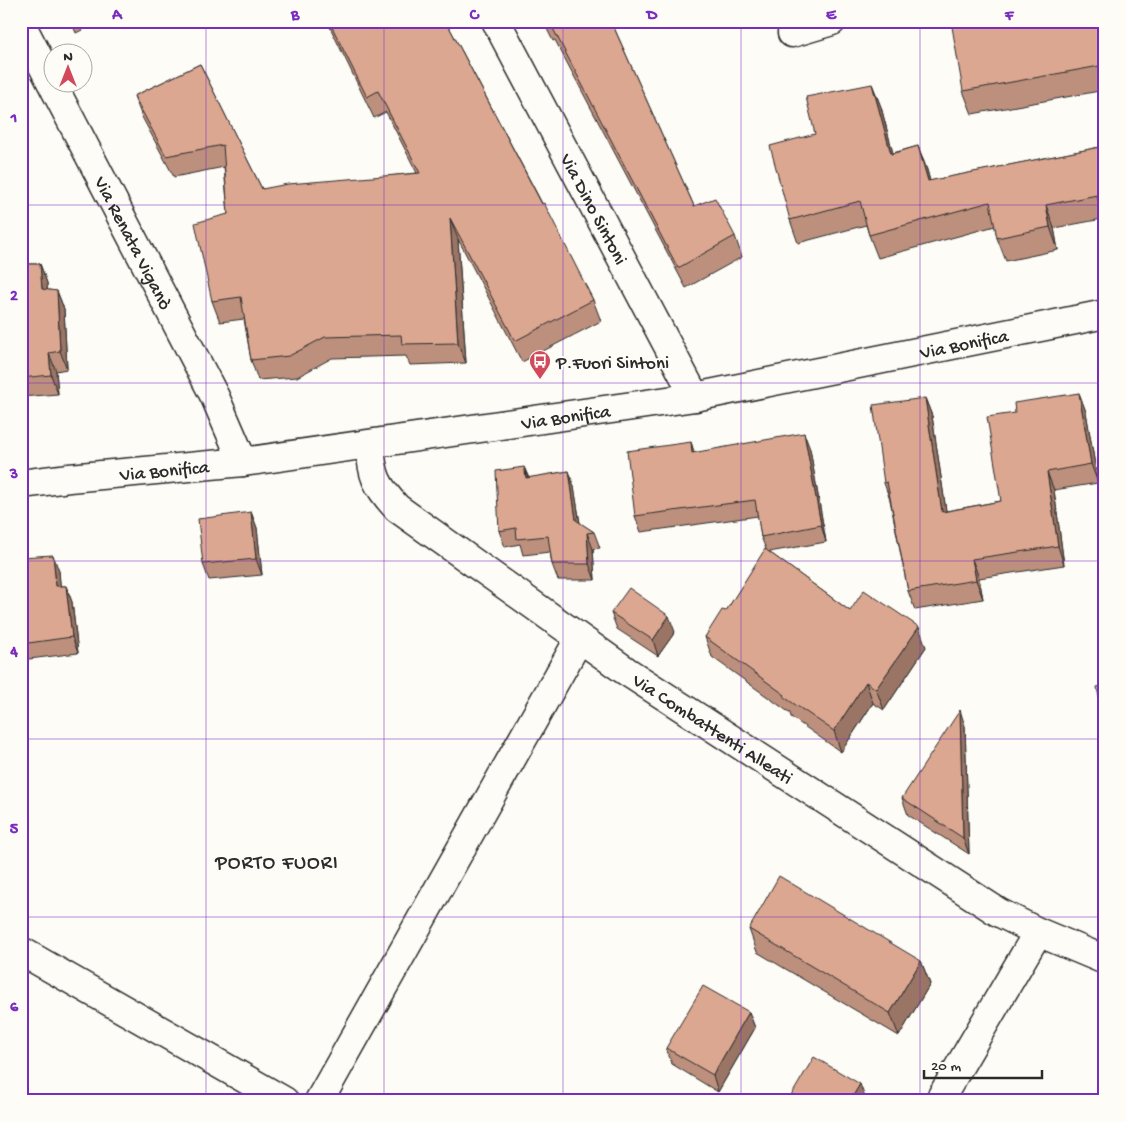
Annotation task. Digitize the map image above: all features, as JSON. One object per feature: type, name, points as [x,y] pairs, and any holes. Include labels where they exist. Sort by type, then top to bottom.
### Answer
[{"type":"street","name":"Via Dino Sintoni","points":[[496,21],[695,397]]},
{"type":"street","points":[[792,33],[832,21]]},
{"type":"street","name":"Via Renata Viganò","points":[[21,24],[215,397],[243,462]]},
{"type":"street","name":"Via Bonifica","points":[[21,484],[243,462],[695,397],[1105,314]]},
{"type":"street","name":"Via Combattenti Alleati","points":[[370,445],[371,468],[382,492],[398,508],[579,639],[998,912],[1038,932],[1105,960]]},
{"type":"street","points":[[319,1101],[579,639]]},
{"type":"street","points":[[939,1101],[1038,932]]},
{"type":"street","points":[[21,950],[284,1101]]},
{"type":"building","points":[[329,21],[446,21],[542,204],[544,203],[593,300],[515,341],[450,218],[458,343],[402,344],[401,335],[325,337],[289,356],[251,360],[241,297],[212,301],[195,223],[228,214],[223,145],[166,156],[134,96],[200,64],[262,189],[288,184],[420,173],[378,91],[367,97]]},
{"type":"building","points":[[549,21],[611,21],[694,206],[715,198],[735,236],[678,268]]},
{"type":"building","points":[[951,21],[1103,21],[1105,65],[963,91]]},
{"type":"building","points":[[872,84],[891,154],[918,146],[928,181],[1105,146],[1105,216],[1102,217],[1097,195],[1046,205],[1050,227],[997,238],[990,202],[869,235],[860,201],[790,220],[770,146],[815,134],[806,97]]},
{"type":"building","points":[[21,264],[40,264],[42,289],[57,291],[60,351],[49,353],[51,375],[21,378]]},
{"type":"building","points":[[1079,393],[1091,464],[1047,472],[1058,546],[972,559],[976,580],[908,591],[887,482],[884,483],[873,405],[925,398],[942,512],[1001,501],[987,417],[1015,413],[1014,403]]},
{"type":"building","points":[[804,433],[821,525],[761,537],[755,500],[635,516],[627,451],[691,442],[692,453]]},
{"type":"building","points":[[524,467],[526,478],[569,471],[576,520],[594,532],[587,533],[589,564],[552,564],[548,536],[517,539],[516,528],[499,531],[496,471]]},
{"type":"building","points":[[251,512],[256,559],[203,564],[198,519]]},
{"type":"building","points":[[765,549],[850,611],[864,590],[919,627],[876,689],[866,682],[834,731],[784,697],[785,695],[705,637],[722,610],[726,611]]},
{"type":"building","points":[[53,555],[56,586],[66,586],[72,637],[21,644],[21,557]]},
{"type":"building","points":[[629,588],[669,616],[653,640],[611,613]]},
{"type":"building","points":[[1105,685],[1105,729],[1097,687]]},
{"type":"building","points":[[960,710],[963,838],[902,798]]},
{"type":"building","points":[[779,876],[921,961],[890,1013],[749,929]]},
{"type":"building","points":[[703,986],[749,1012],[713,1075],[666,1048]]},
{"type":"building","points":[[814,1057],[860,1084],[850,1101],[788,1101]]},
{"type":"place","name":"P.Fuori Sintoni","points":[[540,380]]},
{"type":"district","name":"PORTO FUORI","points":[[277,861]]}]
